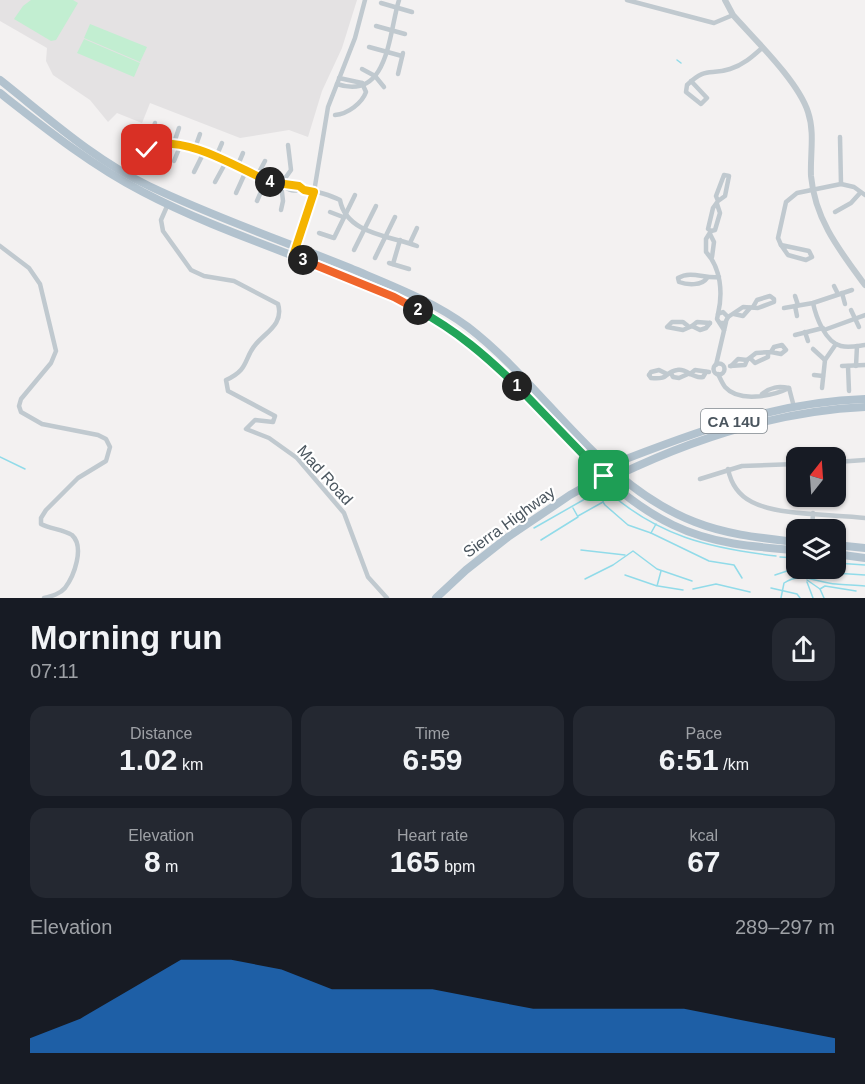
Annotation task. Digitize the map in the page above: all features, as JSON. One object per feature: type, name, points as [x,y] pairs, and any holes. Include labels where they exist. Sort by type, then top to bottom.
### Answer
[{"type":"main road","points":[[0,80],[80,143],[147,185],[398,288],[466,326],[539,393],[608,466],[649,498],[695,522],[755,538],[786,541]]},
{"type":"main road","points":[[0,93],[99,168],[168,204],[394,297],[459,334],[487,356],[604,476],[633,501],[653,514],[699,535],[733,544],[786,549]]},
{"type":"main road","name":"CA 14U","points":[[608,466],[692,433],[738,419],[794,407],[865,399]]},
{"type":"main road","name":"Sierra Highway","points":[[436,598],[466,570],[508,537],[570,495],[604,476],[618,475],[687,445],[740,428],[796,415],[865,407]]},
{"type":"main road","points":[[604,476],[608,466]]},
{"type":"main road","points":[[846,546],[865,548]]},
{"type":"main road","points":[[846,555],[865,558]]},
{"type":"street","points":[[293,256],[298,247],[314,192],[328,107],[355,38],[365,0]]},
{"type":"street","points":[[337,84],[352,87],[375,76],[380,70],[388,52],[399,0]]},
{"type":"street","points":[[627,0],[714,23],[733,15]]},
{"type":"street","points":[[650,0],[652,6]]},
{"type":"street","points":[[725,0],[733,15],[795,88],[808,112],[812,139],[811,175],[816,204],[831,238],[841,246],[845,258],[865,285]]},
{"type":"street","points":[[381,3],[412,12]]},
{"type":"street","points":[[376,26],[405,34]]},
{"type":"street","points":[[369,47],[403,54],[398,74]]},
{"type":"street","points":[[691,81],[707,98],[701,104],[687,92],[686,87],[691,81],[700,73],[737,67],[748,61],[762,48]]},
{"type":"street","points":[[362,69],[375,76],[384,87]]},
{"type":"street","points":[[339,78],[362,83]]},
{"type":"street","points":[[335,116],[342,115],[364,97],[366,92],[362,83]]},
{"type":"street","points":[[155,123],[151,136],[153,144],[174,143],[195,148],[266,180],[281,184],[287,190],[299,192],[304,190],[331,198],[348,219],[364,228],[385,238],[417,246]]},
{"type":"street","points":[[174,143],[179,128]]},
{"type":"street","points":[[195,148],[201,134]]},
{"type":"street","points":[[840,137],[841,184]]},
{"type":"street","points":[[216,157],[222,143]]},
{"type":"street","points":[[174,161],[181,144]]},
{"type":"street","points":[[281,210],[284,201],[281,184],[291,170],[288,145]]},
{"type":"street","points":[[194,172],[204,152]]},
{"type":"street","points":[[237,167],[243,153]]},
{"type":"street","points":[[257,176],[265,160]]},
{"type":"street","points":[[216,182],[226,162]]},
{"type":"street","points":[[236,193],[246,171]]},
{"type":"street","points":[[711,256],[714,242],[711,233],[708,229],[711,214],[718,202],[725,196],[729,176],[724,175],[716,196],[718,202],[720,213],[715,230],[711,233],[706,239],[706,252],[711,256],[719,277],[720,311],[724,330],[719,354],[721,380],[723,386],[730,392],[752,396],[771,394],[789,388],[794,407]]},
{"type":"street","points":[[257,201],[266,180]]},
{"type":"street","points":[[781,245],[809,251],[812,257],[806,260],[788,255],[781,245],[778,238],[786,202],[796,193],[841,184],[854,187],[862,194],[835,212]]},
{"type":"street","points":[[319,233],[334,238],[355,195]]},
{"type":"street","name":"Mad Road","points":[[168,204],[161,220],[163,231],[191,270],[204,276],[234,280],[278,304],[279,313],[272,329],[254,346],[244,367],[226,380],[228,391],[275,416],[273,422],[255,420],[246,429],[269,438],[297,458],[344,513],[368,577],[387,598]]},
{"type":"street","points":[[354,250],[376,206]]},
{"type":"street","points":[[330,212],[344,215]]},
{"type":"street","points":[[375,258],[395,217]]},
{"type":"street","points":[[410,243],[417,228]]},
{"type":"street","points":[[400,240],[391,264],[409,269]]},
{"type":"street","points":[[0,246],[28,268],[40,284],[56,351],[51,363],[21,399],[19,406],[21,412],[42,424],[98,435],[108,441],[110,447],[106,461],[78,478],[41,518],[41,524],[71,535],[78,544],[79,552],[64,589],[58,594],[44,598]]},
{"type":"street","points":[[706,279],[698,275],[684,275],[678,278],[681,284],[694,284],[719,277]]},
{"type":"street","points":[[834,286],[845,304]]},
{"type":"street","points":[[784,308],[813,303],[852,290]]},
{"type":"street","points":[[795,296],[797,316]]},
{"type":"street","points":[[813,303],[823,329],[836,344],[865,345]]},
{"type":"street","points":[[710,323],[703,330],[696,330],[690,326],[697,322],[710,323],[723,320],[734,314],[737,309],[752,307],[743,316],[734,314]]},
{"type":"street","points":[[851,310],[859,327]]},
{"type":"street","points":[[720,311],[723,320]]},
{"type":"street","points":[[795,335],[823,329],[865,315]]},
{"type":"street","points":[[805,332],[808,341]]},
{"type":"street","points":[[822,388],[825,360],[836,344]]},
{"type":"street","points":[[856,366],[857,346]]},
{"type":"street","points":[[813,349],[825,360]]},
{"type":"street","points":[[706,372],[703,377],[698,378],[689,374],[685,370],[677,369],[669,373],[679,378],[689,374],[695,370],[706,372],[745,365],[749,359],[756,353],[770,353],[760,362],[755,363],[749,359]]},
{"type":"street","points":[[849,391],[845,366],[865,365]]},
{"type":"street","points":[[814,375],[823,376]]},
{"type":"street","points":[[846,461],[865,460]]},
{"type":"street","points":[[700,479],[742,466],[786,464]]},
{"type":"street","points":[[728,469],[734,487],[752,503],[774,509],[865,518]]},
{"type":"street","points":[[813,513],[813,519]]},
{"type":"shaded area","points":[[0,0],[357,0],[342,48],[322,91],[308,137],[289,130],[240,138],[150,103],[142,123],[117,113],[108,122],[90,100],[53,75],[46,61],[47,48],[0,21]]},
{"type":"green space","points":[[31,0],[73,0],[78,3],[56,40],[51,41],[14,19],[23,6]]},
{"type":"green space","points":[[90,24],[147,47],[140,62],[84,38]]},
{"type":"green space","points":[[84,39],[140,63],[134,77],[77,53]]},
{"type":"waterway","points":[[677,60],[681,63]]},
{"type":"waterway","points":[[0,457],[25,469]]},
{"type":"waterway","points":[[606,490],[645,519],[685,537],[728,549],[776,556]]},
{"type":"waterway","points":[[534,528],[599,491],[606,490]]},
{"type":"waterway","points":[[606,491],[603,502],[605,505],[628,525],[651,533]]},
{"type":"waterway","points":[[578,516],[603,502]]},
{"type":"waterway","points":[[541,540],[578,517],[573,508]]},
{"type":"waterway","points":[[656,524],[651,533],[709,561],[734,565],[742,578]]},
{"type":"waterway","points":[[581,550],[625,555]]},
{"type":"waterway","points":[[585,579],[613,565],[633,551],[657,569],[692,581]]},
{"type":"waterway","points":[[780,557],[786,557]]},
{"type":"waterway","points":[[846,564],[865,565]]},
{"type":"waterway","points":[[625,575],[657,586],[661,571]]},
{"type":"waterway","points":[[775,575],[786,571]]},
{"type":"waterway","points":[[846,574],[865,575]]},
{"type":"waterway","points":[[781,598],[784,583],[797,578],[865,586]]},
{"type":"waterway","points":[[807,580],[820,589],[825,586],[856,591]]},
{"type":"waterway","points":[[807,582],[813,598]]},
{"type":"waterway","points":[[693,589],[716,584],[750,592]]},
{"type":"waterway","points":[[658,586],[683,590]]},
{"type":"waterway","points":[[771,588],[797,594],[800,598]]},
{"type":"waterway","points":[[820,589],[824,598]]},
{"type":"route","points":[[147,150],[151,148],[150,144],[162,142],[186,146],[270,182],[299,186],[304,190],[314,192],[298,247],[293,256],[394,297],[459,334],[487,356],[604,476]]}]
